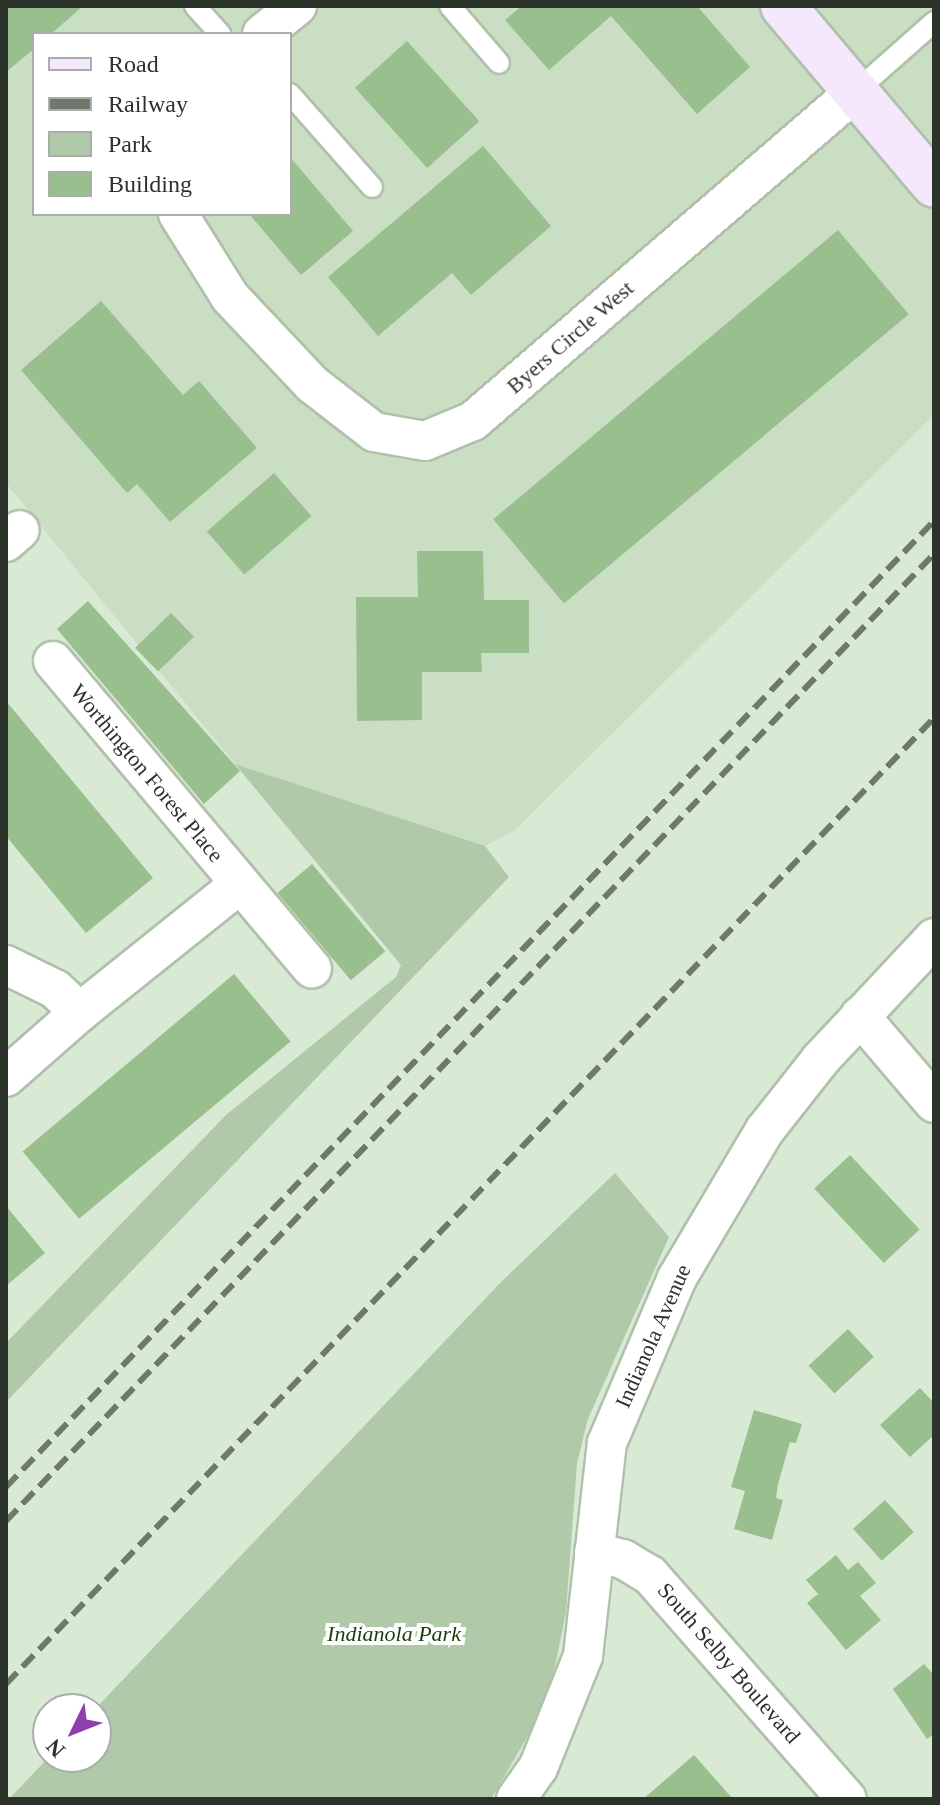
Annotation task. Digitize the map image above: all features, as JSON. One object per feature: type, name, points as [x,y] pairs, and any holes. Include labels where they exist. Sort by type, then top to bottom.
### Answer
[{"type":"main road","points":[[790,8],[855,92],[934,185]]},
{"type":"street","points":[[264,32],[297,6]]},
{"type":"street","name":"Byers Circle West","points":[[179,216],[230,297],[312,384],[374,432],[425,441],[473,421],[855,92]]},
{"type":"street","name":"Worthington Forest Place","points":[[53,661],[312,969]]},
{"type":"street","name":"Worthington Forest Place","points":[[6,1077],[80,1012],[240,884]]},
{"type":"street","name":"Indianola Avenue","points":[[516,1799],[550,1742],[583,1656],[592,1606],[594,1552],[607,1443],[677,1278],[765,1130],[860,1016],[934,938]]},
{"type":"street","points":[[6,965],[55,989],[80,1012]]},
{"type":"street","points":[[860,1016],[934,1103]]},
{"type":"street","name":"South Selby Boulevard","points":[[594,1552],[623,1559],[650,1575],[847,1799]]},
{"type":"lane","points":[[195,6],[218,32]]},
{"type":"lane","points":[[450,6],[499,63]]},
{"type":"lane","points":[[855,92],[934,22]]},
{"type":"lane","points":[[292,96],[372,187]]},
{"type":"shaded area","points":[[6,6],[934,6],[934,415],[515,830],[485,846],[235,764],[6,483]]},
{"type":"green space","points":[[235,764],[485,846],[509,877],[6,1402],[6,1343],[226,1115],[396,977],[401,965]]},
{"type":"green space","name":"Indianola Park","points":[[615,1173],[669,1237],[588,1419],[577,1463],[566,1612],[554,1672],[536,1722],[491,1799],[9,1799],[34,1773],[112,1773],[110,1693],[501,1282]]},
{"type":"building","points":[[6,6],[83,6],[53,32],[32,32],[32,51],[6,72]]},
{"type":"building","points":[[522,6],[697,6],[750,67],[697,114],[611,16],[549,70],[505,20]]},
{"type":"building","points":[[407,41],[479,121],[427,168],[355,88]]},
{"type":"building","points":[[483,146],[551,226],[471,295],[452,273],[378,336],[328,277]]},
{"type":"building","points":[[292,159],[353,231],[301,275],[251,216],[292,216]]},
{"type":"building","points":[[838,230],[909,314],[564,604],[493,519]]},
{"type":"building","points":[[101,301],[183,395],[199,381],[257,448],[170,522],[137,484],[127,493],[21,370]]},
{"type":"building","points":[[274,473],[311,516],[244,574],[207,531]]},
{"type":"building","points":[[417,551],[483,551],[484,600],[529,600],[529,653],[481,653],[482,672],[422,672],[422,720],[357,721],[356,597],[418,597]]},
{"type":"building","points":[[88,601],[240,771],[204,804],[57,629]]},
{"type":"building","points":[[171,613],[194,637],[158,671],[135,648]]},
{"type":"building","points":[[6,701],[153,878],[86,933],[6,836]]},
{"type":"building","points":[[312,864],[385,951],[351,980],[278,893]]},
{"type":"building","points":[[234,974],[291,1041],[79,1219],[23,1151]]},
{"type":"building","points":[[850,1155],[920,1230],[884,1263],[814,1188]]},
{"type":"building","points":[[6,1206],[45,1253],[6,1286]]},
{"type":"building","points":[[848,1329],[874,1357],[834,1394],[809,1366]]},
{"type":"building","points":[[920,1388],[934,1403],[934,1435],[910,1457],[880,1425]]},
{"type":"building","points":[[754,1410],[802,1424],[796,1443],[790,1442],[778,1484],[776,1498],[783,1500],[772,1540],[734,1529],[745,1491],[731,1487]]},
{"type":"building","points":[[885,1500],[914,1532],[882,1561],[853,1529]]},
{"type":"building","points":[[836,1555],[848,1570],[858,1562],[876,1583],[860,1596],[881,1620],[846,1650],[807,1603],[818,1594],[806,1580]]},
{"type":"building","points":[[924,1664],[934,1675],[934,1734],[927,1739],[893,1689]]},
{"type":"building","points":[[694,1755],[733,1799],[643,1799]]},
{"type":"railway","points":[[6,1487],[934,521]]},
{"type":"railway","points":[[6,1521],[934,554]]},
{"type":"railway","points":[[6,1684],[934,718]]}]
